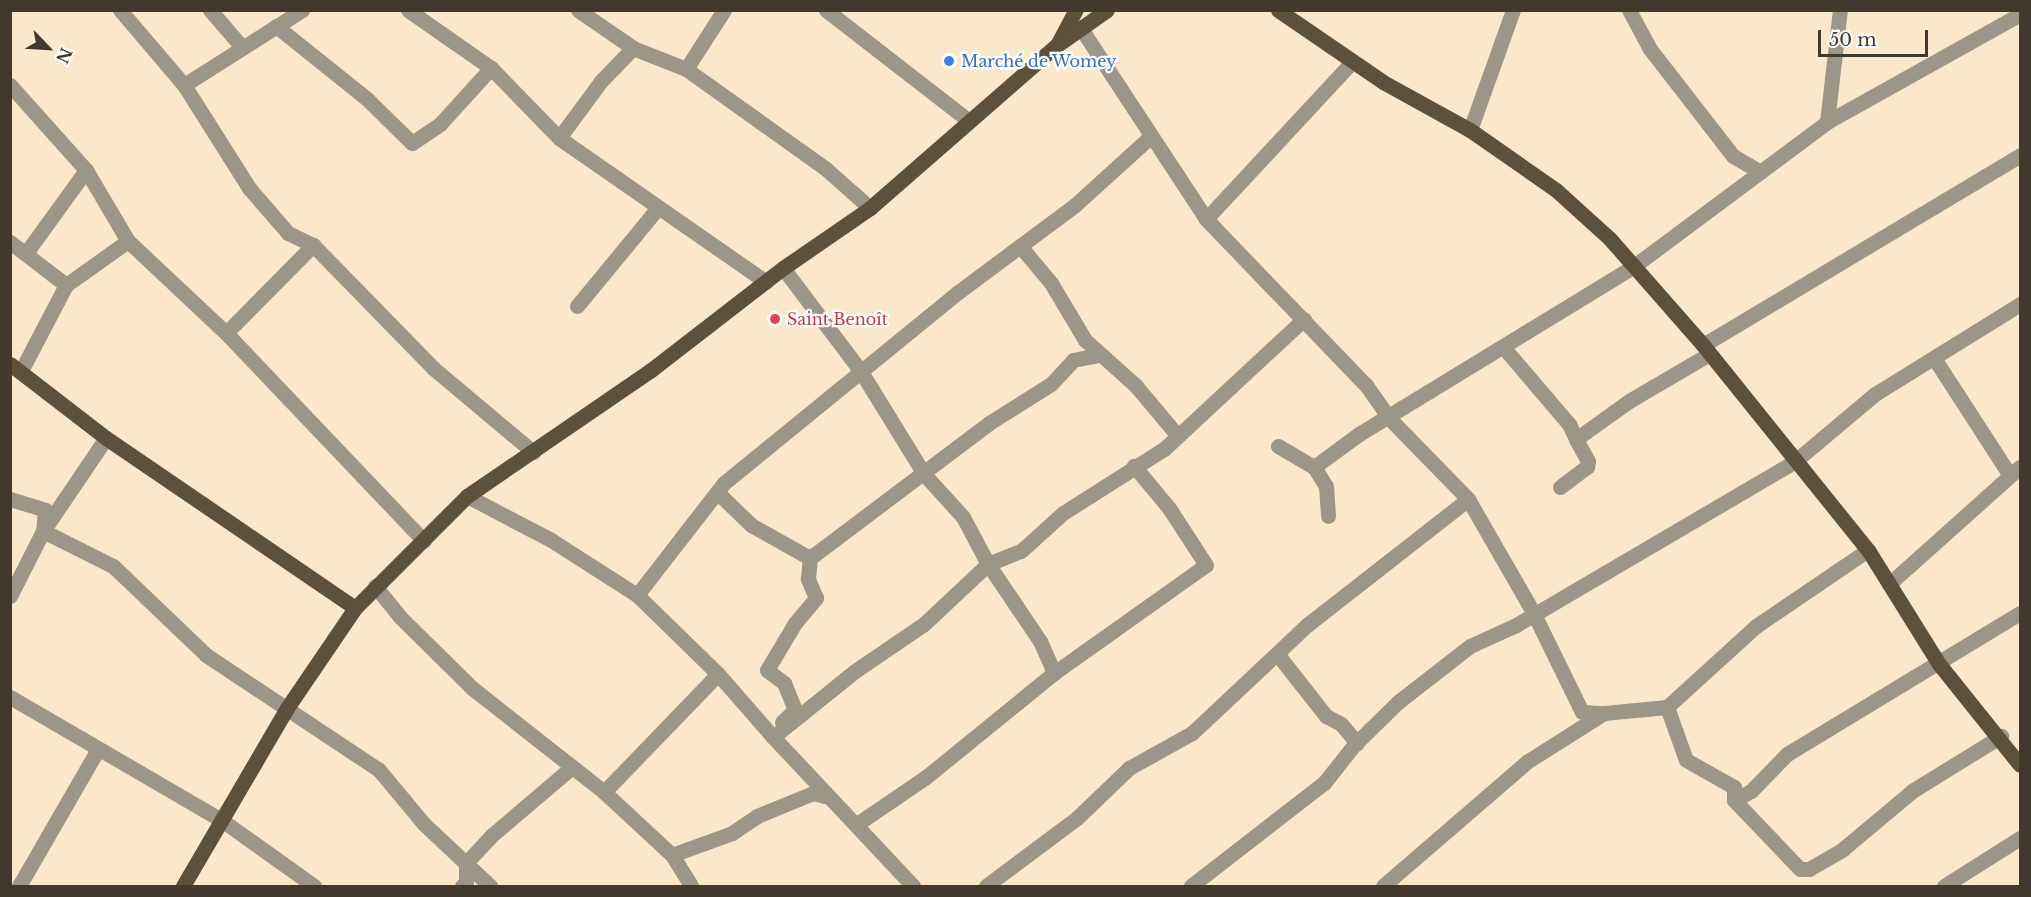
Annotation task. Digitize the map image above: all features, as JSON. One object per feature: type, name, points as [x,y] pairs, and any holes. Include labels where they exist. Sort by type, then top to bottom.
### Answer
[{"type":"main road","points":[[1057,45],[1076,10]]},
{"type":"main road","points":[[183,886],[287,708],[355,608],[467,496],[497,472],[533,452],[651,370],[783,268],[870,208],[951,141],[969,121],[1057,45],[1082,30],[1107,10]]},
{"type":"main road","points":[[1278,10],[1352,62],[1470,130],[1556,190],[1634,266],[1706,349],[1794,462],[1868,550],[1939,664],[2018,758]]},
{"type":"main road","points":[[16,368],[106,438],[355,608]]},
{"type":"street","points":[[120,10],[184,85],[249,188],[288,233],[313,245],[433,368],[533,452]]},
{"type":"street","points":[[210,10],[242,47]]},
{"type":"street","points":[[184,85],[302,10]]},
{"type":"street","points":[[408,10],[491,68],[559,138],[657,209],[766,282]]},
{"type":"street","points":[[578,10],[633,48],[686,69],[826,169],[870,208]]},
{"type":"street","points":[[686,69],[724,10]]},
{"type":"street","points":[[826,10],[969,121]]},
{"type":"street","points":[[1470,130],[1513,10]]},
{"type":"street","points":[[1629,10],[1650,49],[1733,156],[1761,172]]},
{"type":"street","points":[[1827,122],[1840,10]]},
{"type":"street","points":[[1314,467],[1388,417],[1504,348],[1634,266],[1827,122],[2020,14]]},
{"type":"street","points":[[276,26],[367,99],[412,143],[440,124],[491,68]]},
{"type":"street","points":[[1082,30],[1149,138],[1206,219],[1366,385],[1388,417],[1468,499],[1534,614],[1582,712],[1604,713],[1667,707],[1756,626],[1868,550]]},
{"type":"street","points":[[559,138],[601,81],[633,48]]},
{"type":"street","points":[[1206,219],[1352,62]]},
{"type":"street","points":[[10,85],[86,170],[128,241],[226,333],[424,541]]},
{"type":"street","points":[[638,595],[717,492],[860,370],[1083,198],[1149,138]]},
{"type":"street","points":[[1576,439],[1706,349],[2020,154]]},
{"type":"street","points":[[26,252],[86,170]]},
{"type":"street","points":[[577,306],[657,209]]},
{"type":"street","points":[[16,368],[66,285],[128,241]]},
{"type":"street","points":[[10,242],[26,252],[66,285]]},
{"type":"street","points":[[226,333],[313,245]]},
{"type":"street","points":[[1020,246],[1051,283],[1074,326],[1098,354],[1136,386],[1178,436]]},
{"type":"street","points":[[783,268],[860,370],[924,474],[963,518],[988,564],[1040,641],[1054,673]]},
{"type":"street","points":[[1191,886],[1324,783],[1357,743],[1398,702],[1470,646],[1534,614],[1794,462],[1875,394],[2020,304]]},
{"type":"street","points":[[770,735],[855,671],[924,624],[988,564],[1021,551],[1063,513],[1164,449],[1304,319]]},
{"type":"street","points":[[1504,348],[1569,424],[1588,461],[1587,467],[1560,487]]},
{"type":"street","points":[[770,735],[795,710],[784,683],[766,670],[795,623],[816,598],[808,579],[810,558],[989,423],[1051,384],[1073,360],[1098,354]]},
{"type":"street","points":[[1889,584],[2015,470],[1934,358]]},
{"type":"street","points":[[10,596],[43,531],[106,438]]},
{"type":"street","points":[[1278,446],[1314,467],[1326,486],[1328,516]]},
{"type":"street","points":[[857,824],[926,777],[1054,673],[1206,566],[1169,508],[1134,466]]},
{"type":"street","points":[[717,492],[751,525],[810,558]]},
{"type":"street","points":[[467,496],[551,540],[638,595],[718,674],[843,816],[857,824],[883,857],[913,886]]},
{"type":"street","points":[[10,499],[45,510],[43,531]]},
{"type":"street","points":[[986,886],[1077,818],[1129,768],[1192,733],[1400,548],[1468,499]]},
{"type":"street","points":[[43,531],[113,566],[206,655],[380,770],[424,824],[490,886]]},
{"type":"street","points":[[375,586],[400,617],[472,688],[604,792],[672,855],[691,886]]},
{"type":"street","points":[[1734,800],[1751,791],[1787,754],[2020,613]]},
{"type":"street","points":[[1278,655],[1326,716],[1341,724],[1357,743]]},
{"type":"street","points":[[604,792],[718,674]]},
{"type":"street","points":[[10,697],[223,821],[314,886]]},
{"type":"street","points":[[1667,707],[1686,760],[1734,787],[1734,800],[1792,865],[1809,869],[1843,849],[1912,791],[2001,736]]},
{"type":"street","points":[[1383,886],[1528,761],[1604,713]]},
{"type":"street","points":[[19,886],[98,749]]},
{"type":"street","points":[[462,886],[466,882],[466,863],[510,817],[572,767]]},
{"type":"street","points":[[672,855],[732,833],[757,816],[813,793],[825,796]]},
{"type":"street","points":[[1944,886],[2020,838]]},
{"type":"place","name":"Marché de Womey","points":[[949,61]]},
{"type":"place","name":"Saint Benoît","points":[[775,319]]}]
